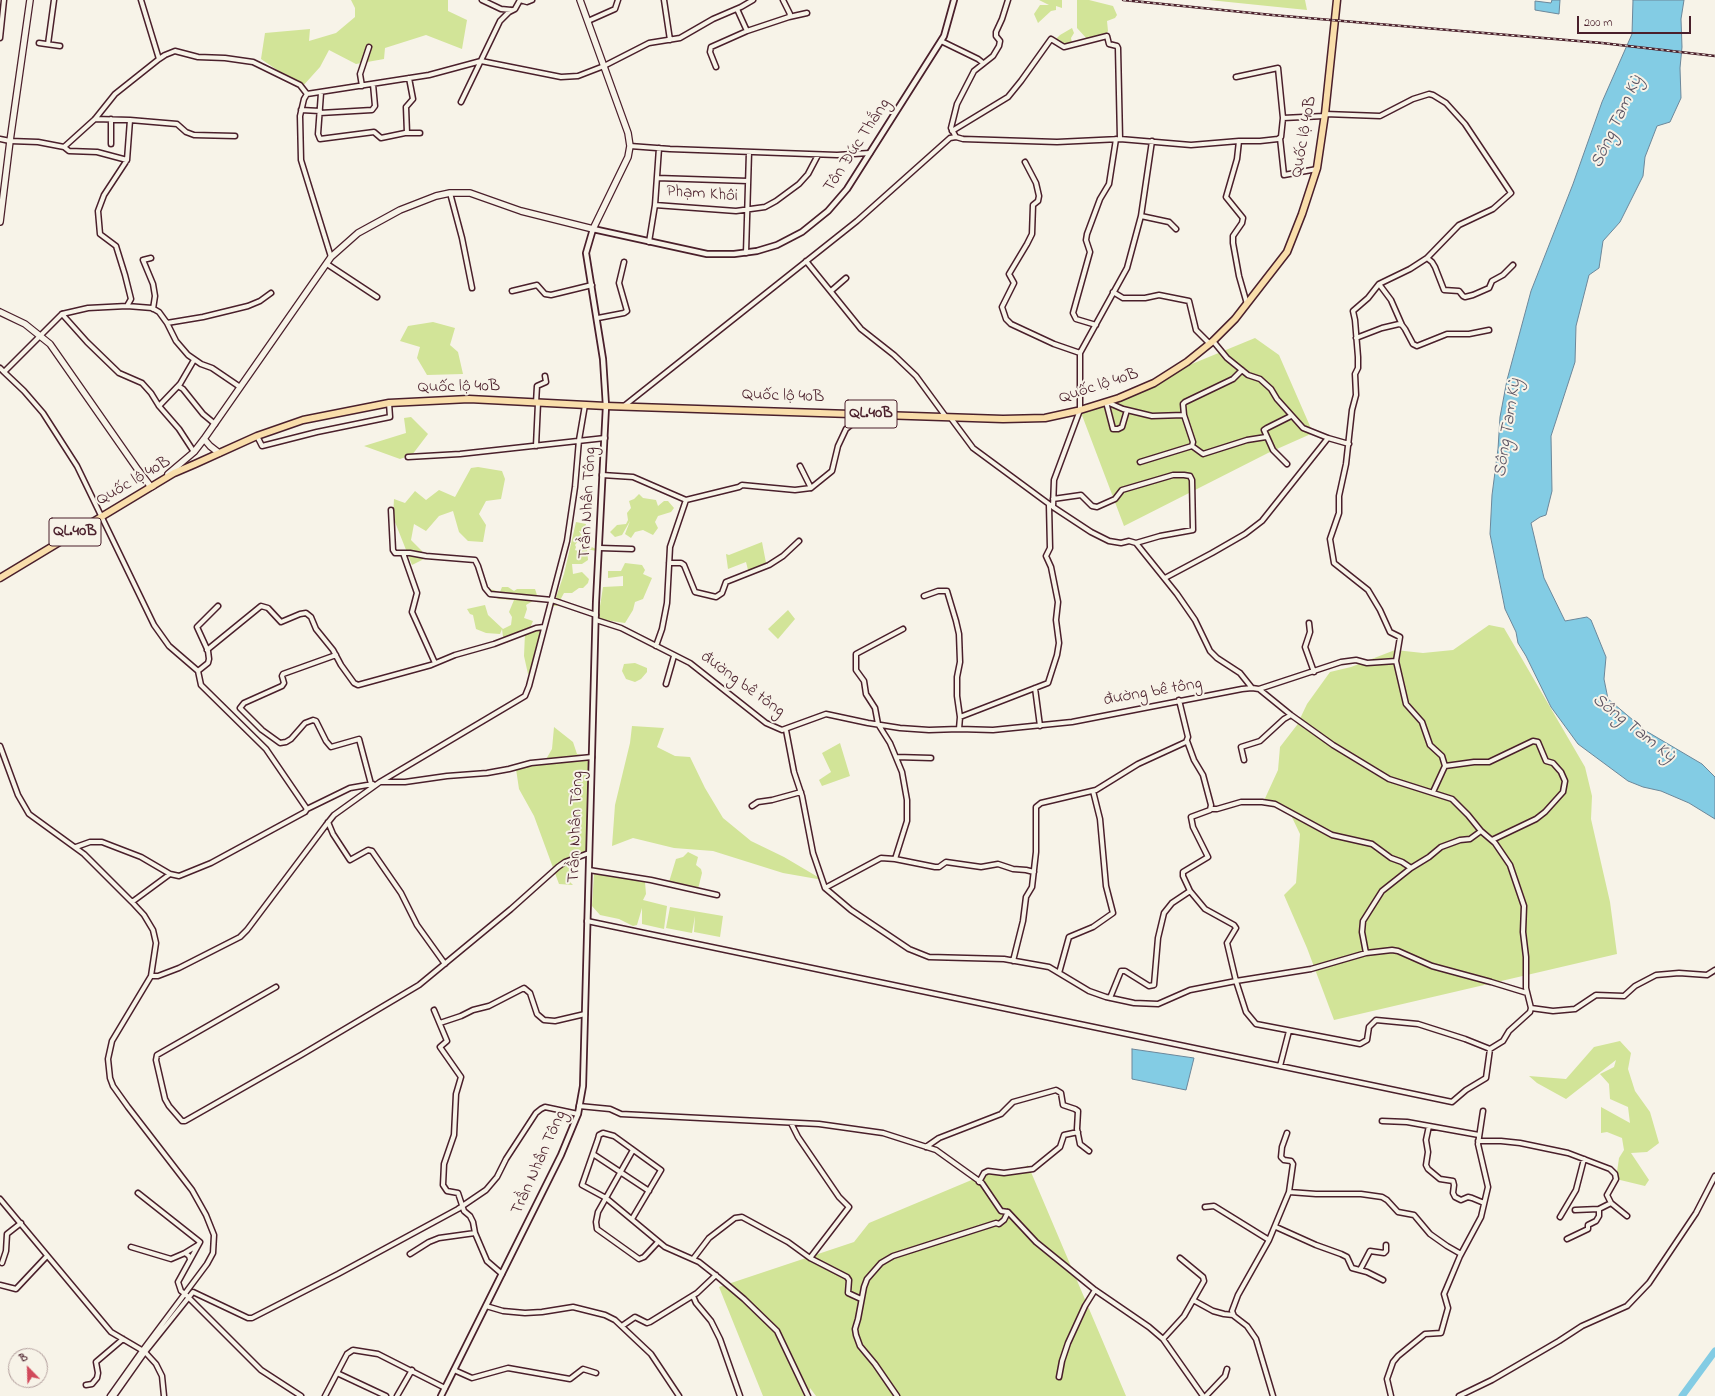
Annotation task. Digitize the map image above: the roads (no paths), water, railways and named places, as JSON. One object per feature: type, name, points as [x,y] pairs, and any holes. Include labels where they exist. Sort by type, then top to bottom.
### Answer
[{"type":"highway","name":"Quốc lộ 40B","points":[[0,578],[174,473],[257,436],[303,420],[389,403],[469,399],[606,406],[1003,419],[1045,418],[1106,402],[1154,384],[1187,362],[1212,342],[1236,319],[1287,252],[1317,169],[1325,115],[1337,0]]},
{"type":"main road","points":[[0,222],[30,0]]},
{"type":"main road","points":[[0,312],[25,324],[50,344],[151,487],[194,452],[331,257],[358,233],[400,210],[436,196],[450,193],[470,193],[521,211],[593,228],[628,157],[630,146],[628,133],[580,0]]},
{"type":"main road","points":[[204,439],[210,446],[220,453]]},
{"type":"street","points":[[0,38],[4,0]]},
{"type":"street","points":[[48,44],[54,0]]},
{"type":"street","points":[[142,0],[159,59]]},
{"type":"street","points":[[482,0],[501,10],[511,10],[509,12],[515,9],[520,0],[527,2],[532,0]]},
{"type":"street","points":[[588,21],[615,9],[618,0]]},
{"type":"street","points":[[664,0],[670,40]]},
{"type":"street","points":[[307,94],[322,93],[433,74],[481,61],[561,77],[578,76],[604,66],[642,46],[653,42],[680,38],[713,19],[737,9],[753,0]]},
{"type":"street","points":[[783,0],[790,14],[789,17]]},
{"type":"street","name":"Tôn Đức Thắng","points":[[593,228],[707,254],[746,253],[757,251],[777,245],[812,226],[839,200],[941,41],[954,0]]},
{"type":"street","points":[[956,137],[951,128],[957,104],[971,75],[977,68],[993,56],[999,46],[1000,41],[996,36],[996,32],[1008,0]]},
{"type":"street","points":[[737,9],[747,31]]},
{"type":"street","points":[[461,102],[500,22],[511,10]]},
{"type":"street","points":[[716,67],[710,50],[712,47],[747,31],[789,17],[807,13]]},
{"type":"street","points":[[952,130],[1008,96],[1021,81],[1051,39],[1064,47],[1107,36],[1109,44],[1118,48],[1118,139],[1109,184],[1100,198],[1087,234],[1086,240],[1090,252],[1073,313],[1076,319],[1096,325]]},
{"type":"street","points":[[941,41],[973,56],[983,63]]},
{"type":"street","points":[[39,43],[60,46]]},
{"type":"street","points":[[362,86],[360,74],[368,48]]},
{"type":"street","points":[[64,147],[95,119],[115,94],[159,59],[175,51],[198,57],[225,58],[253,62],[300,85],[307,94]]},
{"type":"street","points":[[1236,77],[1278,68],[1283,118],[1280,138],[1284,175],[1317,169]]},
{"type":"street","points":[[407,133],[406,107],[413,99],[409,78]]},
{"type":"street","points":[[301,110],[320,112],[372,110],[375,106],[373,84]]},
{"type":"street","points":[[322,93],[318,136],[321,140],[374,132],[381,138],[407,133],[420,133]]},
{"type":"street","points":[[307,94],[301,110],[301,160],[331,257]]},
{"type":"street","points":[[1283,118],[1325,115],[1380,116],[1413,99],[1431,94],[1446,103],[1475,137],[1483,153],[1510,190],[1510,194],[1493,209],[1459,225],[1427,258],[1410,269],[1379,284],[1368,298],[1353,311],[1356,320],[1358,368],[1354,374],[1356,395],[1352,410],[1346,464],[1339,496],[1339,513],[1330,539],[1334,562],[1368,590],[1380,610],[1390,632],[1400,637],[1396,661],[1406,704],[1422,722],[1430,745],[1442,756],[1445,766],[1433,792]]},
{"type":"street","points":[[95,119],[177,124],[186,132],[194,135],[235,136]]},
{"type":"street","points":[[111,119],[111,144]]},
{"type":"street","points":[[126,306],[131,299],[120,257],[116,246],[100,234],[98,211],[104,195],[127,160],[130,120]]},
{"type":"street","points":[[624,406],[857,221],[945,141],[956,137],[963,139],[1057,142],[1118,139],[1191,145],[1238,141],[1260,141],[1280,138]]},
{"type":"street","points":[[0,139],[10,141],[38,142],[64,147],[68,151],[97,152],[127,160]]},
{"type":"street","points":[[960,717],[1048,683],[1057,655],[1059,643],[1056,620],[1058,602],[1051,567],[1046,556],[1050,548],[1051,506],[1054,480],[1080,410],[1080,353],[1127,268],[1141,216],[1152,141]]},
{"type":"street","points":[[1238,141],[1237,158],[1226,197],[1243,218],[1242,223],[1233,236],[1233,243],[1239,276],[1247,304]]},
{"type":"street","points":[[630,146],[818,155],[870,153]]},
{"type":"street","points":[[649,242],[655,205],[659,148]]},
{"type":"street","points":[[746,253],[749,152]]},
{"type":"street","name":"Phạm Khôi","points":[[655,205],[736,211],[766,207],[789,192],[808,174],[818,155]]},
{"type":"street","points":[[1025,162],[1036,183],[1039,196],[1038,201],[1033,205],[1032,234],[1009,274],[1014,283],[1002,307],[1006,319],[1011,324],[1054,344],[1080,353]]},
{"type":"street","points":[[656,178],[748,181]]},
{"type":"street","points":[[450,193],[462,238],[472,288]]},
{"type":"street","points":[[1141,216],[1167,221],[1176,229]]},
{"type":"street","name":"Trần Nhân Tông","points":[[441,1396],[561,1155],[578,1114],[585,1067],[587,921],[596,618],[606,406],[598,318],[586,253],[593,228]]},
{"type":"street","points":[[152,258],[144,260],[153,284],[155,296],[153,309]]},
{"type":"street","points":[[1427,258],[1432,262],[1444,290],[1459,291],[1464,296],[1473,295],[1489,288],[1492,281],[1503,275],[1513,265]]},
{"type":"street","points":[[598,318],[624,313],[627,311],[619,283],[624,262]]},
{"type":"street","points":[[806,262],[861,329],[894,355],[916,376],[973,448],[1051,506],[1091,532],[1109,541],[1121,543],[1129,541],[1136,543],[1160,536],[1193,530],[1192,480],[1190,476],[1173,475],[1122,490],[1115,499],[1097,507],[1092,506],[1081,495],[1053,499]]},
{"type":"street","points":[[327,264],[377,297]]},
{"type":"street","points":[[831,292],[846,278]]},
{"type":"street","points":[[1379,284],[1391,300],[1402,325],[1413,344],[1416,346],[1447,334],[1469,334],[1489,330]]},
{"type":"street","points":[[512,290],[537,285],[545,294],[551,295],[592,285]]},
{"type":"street","points":[[1114,292],[1123,298],[1145,298],[1159,295],[1189,301],[1196,330],[1212,342],[1227,358],[1248,375],[1260,379],[1266,384],[1291,416],[1303,428],[1328,438],[1349,444]]},
{"type":"street","points":[[168,322],[203,317],[248,306],[260,301],[271,293]]},
{"type":"street","points":[[4,372],[62,314],[88,308],[126,306],[153,309],[159,312],[168,322],[176,341],[194,360],[212,368],[240,387]]},
{"type":"street","points":[[62,314],[87,342],[119,373],[142,383],[194,452]]},
{"type":"street","points":[[1356,338],[1382,328],[1402,325]]},
{"type":"street","points":[[158,406],[178,386],[194,360]]},
{"type":"street","points":[[0,368],[24,391],[59,436],[77,466],[154,625],[170,646],[198,671],[201,685],[266,749],[307,809]]},
{"type":"street","points":[[1242,370],[1233,379],[1185,402],[1183,406],[1184,415],[1192,446],[1203,454],[1247,440],[1266,437]]},
{"type":"street","points":[[536,446],[537,386],[546,382],[545,376]]},
{"type":"street","points":[[178,386],[184,390],[203,414],[215,424]]},
{"type":"street","points":[[1106,402],[1126,410],[1152,416],[1184,415]]},
{"type":"street","points":[[1106,402],[1113,429],[1122,427],[1126,410]]},
{"type":"street","points":[[257,436],[262,446],[317,432],[390,417],[389,403]]},
{"type":"street","points":[[151,976],[158,976],[179,968],[240,936],[248,930],[328,822],[344,807],[379,783],[523,698],[529,686],[567,542],[575,487],[579,440],[585,405]]},
{"type":"street","points":[[602,475],[633,477],[686,500],[739,487],[742,484],[795,490],[811,488],[832,471],[838,446],[846,429],[864,414]]},
{"type":"street","points":[[1288,464],[1273,450],[1266,437],[1265,429],[1291,416]]},
{"type":"street","points":[[408,457],[443,455],[605,438]]},
{"type":"street","points":[[1165,578],[1218,550],[1245,534],[1262,521],[1328,438]]},
{"type":"street","points":[[1140,462],[1192,446]]},
{"type":"street","points":[[800,466],[811,488]]},
{"type":"street","points":[[656,646],[660,638],[664,616],[669,553],[673,535],[686,500]]},
{"type":"street","points":[[391,510],[393,550],[395,553],[403,553],[417,593],[412,612],[435,663]]},
{"type":"street","points":[[669,563],[681,563],[684,565],[695,592],[716,597],[722,593],[726,582],[769,565],[783,556],[799,541]]},
{"type":"street","points":[[1136,543],[1154,567],[1165,578],[1195,620],[1210,651],[1217,658],[1240,672],[1252,688]]},
{"type":"street","points":[[600,548],[632,549]]},
{"type":"street","name":"đường bê tông","points":[[403,553],[474,560],[478,566],[485,588],[490,594],[552,600],[621,628],[690,663],[766,723],[782,730],[786,730],[815,716],[826,714],[878,724],[930,730],[993,730],[1072,722],[1179,700],[1252,688],[1259,690],[1333,745],[1389,779],[1452,799],[1481,831],[1492,840],[1510,865],[1523,902],[1523,932],[1526,957],[1527,993],[1531,1008]]},
{"type":"street","points":[[924,596],[938,591],[947,591],[959,634],[960,662],[957,696],[960,717],[959,729]]},
{"type":"street","points":[[198,671],[209,661],[209,656],[197,627],[218,606]]},
{"type":"street","points":[[207,650],[249,615],[263,606],[268,608],[281,622],[300,614],[310,615],[316,630],[333,650],[354,683],[358,685],[423,668],[536,628],[544,627]]},
{"type":"street","points":[[1309,623],[1310,632],[1305,647],[1314,672]]},
{"type":"street","points":[[895,859],[907,821],[902,772],[890,743],[878,724],[875,708],[866,694],[864,681],[856,670],[856,654],[903,629]]},
{"type":"street","points":[[336,655],[283,674],[282,676],[284,683],[282,686],[244,703],[240,708],[262,730],[280,743],[291,739],[305,723],[313,720],[316,721],[326,741],[331,747],[359,740],[371,784]]},
{"type":"street","points":[[666,684],[674,656]]},
{"type":"street","points":[[1259,690],[1341,662],[1356,660],[1367,663],[1396,661]]},
{"type":"street","points":[[1035,688],[1040,726]]},
{"type":"street","points":[[1179,700],[1187,731],[1187,741],[1194,760],[1203,775],[1211,808]]},
{"type":"street","points":[[1244,760],[1241,747],[1260,741],[1284,718],[1291,715]]},
{"type":"street","points":[[786,730],[813,853],[825,888],[851,910],[885,934],[909,949],[929,957],[1004,959],[1049,967],[1089,991],[1110,998],[1134,1003],[1158,1004],[1190,990],[1310,969],[1366,953],[1385,950],[1398,951],[1432,966],[1527,993]]},
{"type":"street","points":[[1013,961],[1023,921],[1026,897],[1032,887],[1036,846],[1036,806],[1041,803],[1093,791],[1138,764],[1187,741]]},
{"type":"street","points":[[1445,766],[1474,762],[1489,762],[1533,741],[1538,742],[1546,762],[1553,763],[1561,772],[1565,782],[1563,792],[1545,812],[1536,819],[1492,840]]},
{"type":"street","points":[[0,746],[16,791],[27,810],[33,817],[76,847],[132,902],[144,915],[155,936],[156,943],[151,976],[112,1041],[108,1055],[108,1067],[113,1086],[192,1190],[212,1228],[215,1240],[213,1253],[200,1276],[110,1396]]},
{"type":"street","points":[[76,847],[90,842],[102,842],[141,857],[170,874],[179,876],[205,866],[305,812],[307,809],[346,790],[359,786],[487,773],[531,764],[592,757]]},
{"type":"street","points":[[896,757],[931,758]]},
{"type":"street","points":[[1059,973],[1069,937],[1093,927],[1113,913],[1106,886],[1100,819],[1093,791]]},
{"type":"street","points":[[752,806],[758,802],[772,800],[800,792]]},
{"type":"street","points":[[1411,868],[1402,862],[1385,855],[1372,844],[1332,835],[1275,804],[1262,802],[1241,802],[1218,809],[1211,808],[1191,816],[1193,827],[1208,857],[1182,873],[1190,891],[1205,909],[1234,925],[1236,928],[1227,943],[1236,981],[1246,1012],[1256,1024],[1360,1044],[1367,1040],[1369,1027],[1376,1020],[1418,1024],[1465,1039],[1490,1049]]},
{"type":"street","points":[[328,822],[333,834],[350,860],[368,850],[374,853],[401,893],[417,925],[445,964]]},
{"type":"street","points":[[1366,953],[1362,932],[1363,921],[1382,892],[1411,868],[1430,857],[1441,847],[1460,840],[1470,839],[1481,831]]},
{"type":"street","points":[[276,987],[157,1055],[156,1060],[165,1099],[168,1106],[182,1121],[185,1121],[267,1074],[419,985],[519,903],[558,867],[565,862],[589,853]]},
{"type":"street","points":[[825,888],[881,858],[895,859],[935,867],[939,867],[946,862],[981,867],[998,864],[1013,869],[1034,872]]},
{"type":"street","points":[[589,870],[651,880],[717,895]]},
{"type":"street","points":[[132,902],[170,874]]},
{"type":"street","points":[[1110,998],[1121,971],[1125,971],[1149,986],[1154,985],[1158,938],[1164,913],[1172,903],[1190,891]]},
{"type":"street","points":[[587,921],[1452,1102],[1466,1090],[1486,1078],[1490,1049]]},
{"type":"street","points":[[1490,1049],[1503,1041],[1509,1031],[1530,1012],[1531,1008],[1553,1011],[1575,1009],[1596,995],[1624,996],[1635,986],[1656,975],[1679,972],[1707,976],[1715,970]]},
{"type":"street","points":[[440,1023],[473,1010],[489,1006],[524,988],[530,993],[537,1014],[544,1020],[556,1021],[585,1014]]},
{"type":"street","points":[[434,1010],[447,1041],[440,1047],[461,1077],[456,1094],[454,1135],[444,1164],[443,1185],[447,1191],[457,1192],[464,1212],[470,1217],[487,1261],[502,1274]]},
{"type":"street","points":[[1280,1066],[1290,1031]]},
{"type":"street","points":[[926,1147],[930,1142],[939,1138],[1001,1114],[1013,1102],[1052,1090],[1058,1090],[1061,1093],[1063,1106],[1077,1110],[1078,1132],[1081,1145],[1089,1151]]},
{"type":"street","points":[[579,1106],[610,1109],[621,1114],[819,1124],[883,1134],[936,1150],[979,1182],[1001,1211],[1008,1212],[1036,1242],[1095,1290],[1150,1327],[1163,1339],[1204,1396],[1225,1376],[1227,1369]]},
{"type":"street","points":[[187,1295],[194,1292],[248,1318],[252,1318],[338,1274],[462,1206],[486,1190],[497,1177],[506,1159],[536,1113],[541,1109],[546,1107],[578,1114]]},
{"type":"street","points":[[1391,1396],[1387,1379],[1393,1362],[1398,1356],[1425,1334],[1441,1334],[1448,1308],[1444,1294],[1461,1254],[1481,1217],[1488,1187],[1478,1141],[1482,1111]]},
{"type":"street","points":[[1382,1121],[1429,1126],[1479,1135]]},
{"type":"street","points":[[791,1123],[798,1137],[839,1197],[849,1207],[828,1237],[810,1258]]},
{"type":"street","points":[[1429,1126],[1426,1140],[1428,1150],[1426,1165],[1428,1169],[1440,1179],[1453,1181],[1453,1194],[1455,1197],[1461,1200],[1468,1197],[1484,1203]]},
{"type":"street","points":[[979,1182],[984,1173],[988,1171],[1004,1173],[1033,1169],[1060,1147],[1064,1135],[1078,1132]]},
{"type":"street","points":[[632,1218],[661,1170],[614,1136],[603,1133],[599,1136],[582,1184],[606,1198],[632,1218],[665,1247],[692,1259],[716,1275],[744,1299],[777,1331],[808,1396]]},
{"type":"street","points":[[1233,1315],[1232,1308],[1276,1227],[1289,1192],[1293,1164],[1291,1161],[1284,1160],[1281,1157],[1282,1147],[1287,1133]]},
{"type":"street","points":[[1478,1141],[1520,1143],[1568,1153],[1610,1169],[1615,1174],[1616,1179],[1607,1195],[1611,1203],[1627,1216]]},
{"type":"street","points":[[633,1150],[597,1216],[597,1229],[639,1259],[644,1257],[658,1242]]},
{"type":"street","points":[[593,1154],[620,1174],[649,1191]]},
{"type":"street","points":[[1560,1218],[1576,1190],[1584,1159]]},
{"type":"street","points":[[1459,1396],[1466,1394],[1499,1376],[1582,1326],[1630,1304],[1646,1287],[1667,1257],[1696,1213],[1715,1176]]},
{"type":"street","points":[[1289,1192],[1316,1194],[1361,1194],[1382,1197],[1387,1200],[1398,1212],[1414,1215],[1430,1234],[1461,1254]]},
{"type":"street","points":[[138,1193],[200,1242],[178,1282],[181,1291],[187,1295],[261,1370],[302,1396]]},
{"type":"street","points":[[0,1199],[111,1332],[143,1352],[158,1367],[162,1376],[164,1396]]},
{"type":"street","points":[[1575,1210],[1599,1209],[1611,1203]]},
{"type":"street","points":[[1205,1207],[1214,1206],[1269,1240]]},
{"type":"street","points":[[1568,1240],[1588,1229],[1588,1225],[1599,1216],[1599,1209]]},
{"type":"street","points":[[897,1396],[876,1364],[858,1343],[855,1329],[867,1279],[881,1263],[893,1256],[996,1223],[999,1224],[1004,1220],[1008,1212]]},
{"type":"street","points":[[692,1259],[709,1238],[735,1218],[740,1216],[788,1242],[810,1258],[847,1277],[849,1280],[848,1293],[861,1299]]},
{"type":"street","points":[[2,1263],[6,1251],[7,1234],[21,1223]]},
{"type":"street","points":[[1276,1227],[1316,1245],[1341,1254],[1348,1258],[1350,1266],[1383,1280]]},
{"type":"street","points":[[410,1254],[429,1242],[439,1238],[476,1233]]},
{"type":"street","points":[[131,1247],[171,1259],[198,1245]]},
{"type":"street","points":[[1360,1270],[1370,1251],[1384,1253],[1386,1251],[1386,1245]]},
{"type":"street","points":[[185,1253],[189,1256],[190,1260]]},
{"type":"street","points":[[0,1285],[16,1289],[18,1288],[47,1256]]},
{"type":"street","points":[[1163,1339],[1184,1316],[1204,1283],[1204,1279],[1180,1258]]},
{"type":"street","points":[[622,1326],[635,1317],[647,1323],[650,1322],[693,1296],[716,1275]]},
{"type":"street","points":[[1059,1377],[1068,1343],[1085,1306],[1095,1290]]},
{"type":"street","points":[[693,1296],[711,1321],[720,1339],[740,1396]]},
{"type":"street","points":[[1193,1300],[1213,1311],[1233,1315],[1247,1326],[1256,1339],[1273,1396]]},
{"type":"street","points":[[486,1306],[503,1311],[525,1313],[573,1307],[605,1315],[615,1320],[651,1354],[679,1396]]},
{"type":"street","points":[[86,1385],[92,1384],[97,1378],[98,1373],[96,1362],[123,1340]]},
{"type":"street","points":[[325,1396],[347,1354],[353,1350],[378,1354],[445,1388]]},
{"type":"street","points":[[114,1396],[143,1352]]},
{"type":"street","points":[[454,1370],[472,1378],[508,1368],[570,1379],[583,1369],[596,1373]]},
{"type":"street","points":[[397,1396],[412,1370]]},
{"type":"street","points":[[337,1373],[386,1396]]},
{"type":"water","points":[[1552,0],[1560,0],[1559,14],[1535,10],[1535,1],[1551,3]]},
{"type":"water","points":[[1633,0],[1684,0],[1681,19],[1681,98],[1670,122],[1657,126],[1645,157],[1643,176],[1620,222],[1603,241],[1599,268],[1589,275],[1576,326],[1575,362],[1551,436],[1552,491],[1546,515],[1531,523],[1544,578],[1565,621],[1587,617],[1591,620],[1606,657],[1604,679],[1608,699],[1646,731],[1702,764],[1715,777],[1715,819],[1689,803],[1661,791],[1643,787],[1628,781],[1578,744],[1551,707],[1518,643],[1516,632],[1505,609],[1490,534],[1492,495],[1498,449],[1500,417],[1507,380],[1531,291],[1573,184],[1602,102],[1632,34]]},
{"type":"water","points":[[1132,1049],[1194,1058],[1186,1090],[1132,1079]]},
{"type":"waterway","name":"Sông Tam Kỳ","points":[[1682,1396],[1715,1351]]},
{"type":"railway","points":[[1123,0],[1272,15],[1602,43],[1715,56]]}]
